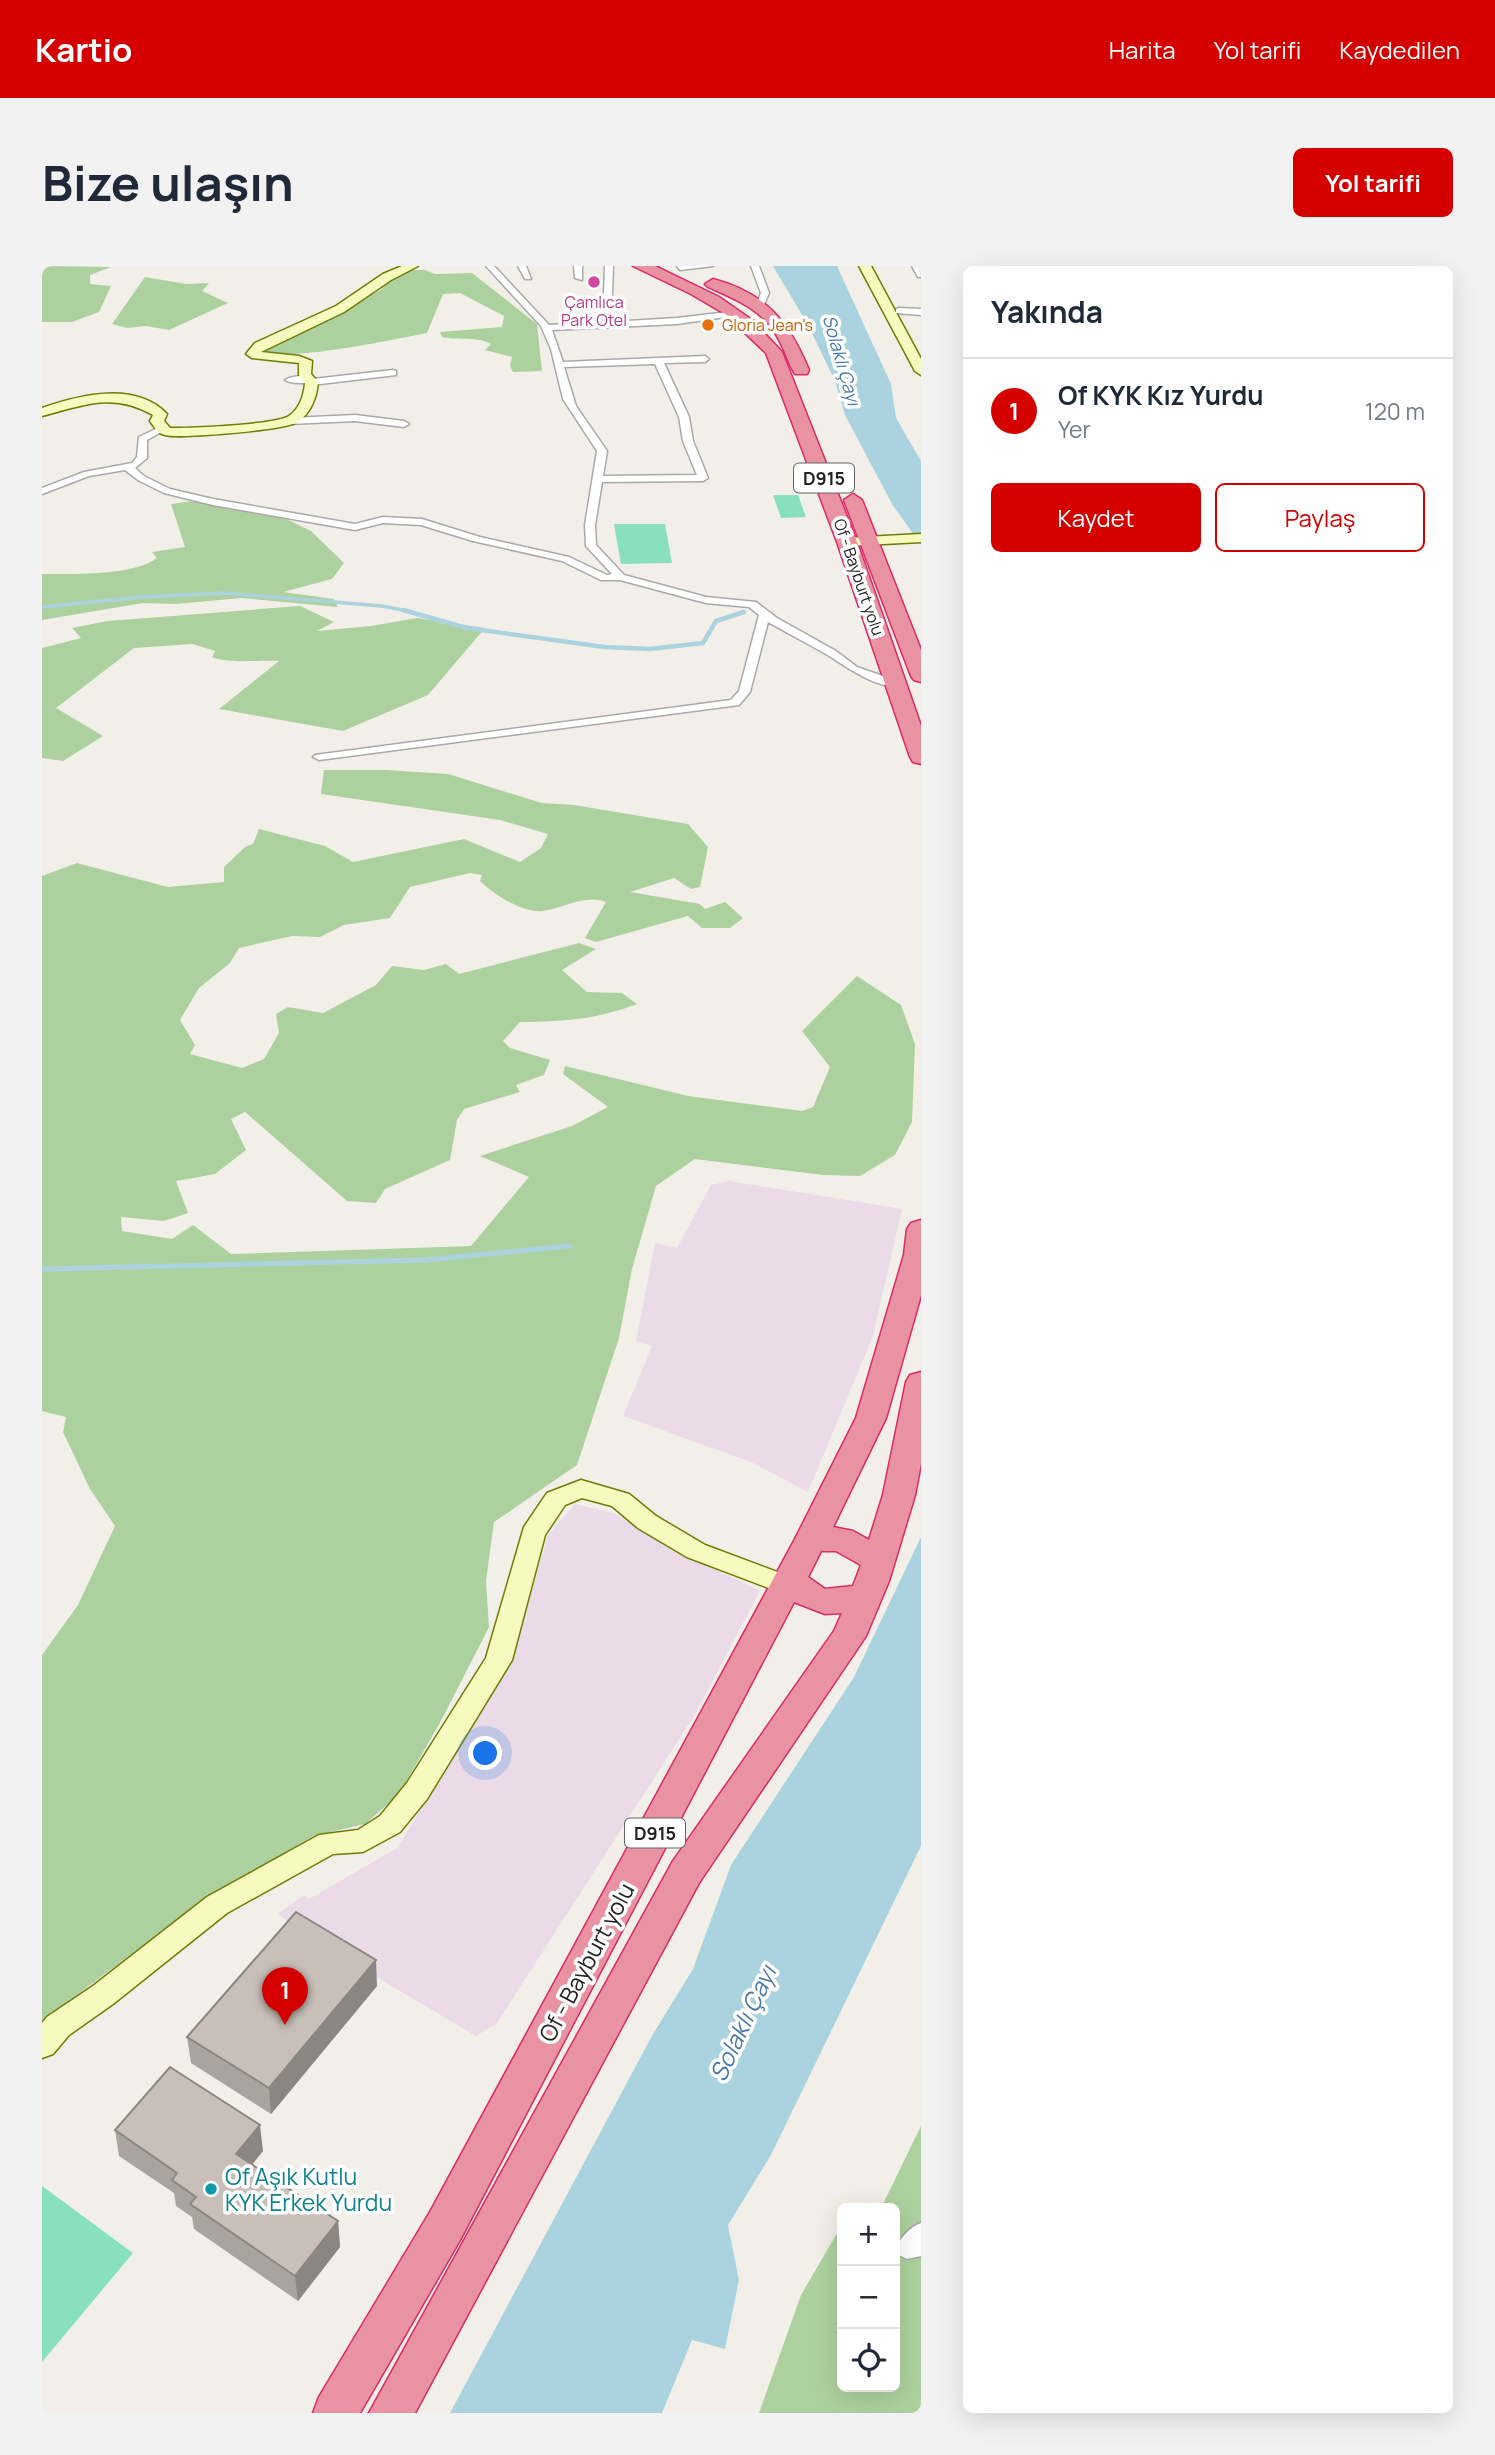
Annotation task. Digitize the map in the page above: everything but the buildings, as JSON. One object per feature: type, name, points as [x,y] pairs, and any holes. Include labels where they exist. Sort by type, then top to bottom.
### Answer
[{"type":"highway","name":"Of - Bayburt yolu","points":[[641,266],[682,283],[732,313],[774,352],[847,542],[921,757]]},
{"type":"highway","points":[[675,267],[759,306],[784,330],[808,388]]},
{"type":"highway","points":[[732,313],[753,318],[759,306]]},
{"type":"highway","points":[[732,313],[759,306]]},
{"type":"highway","name":"Of - Bayburt yolu","points":[[844,477],[874,541],[921,676]]},
{"type":"highway","name":"Of - Bayburt yolu","points":[[335,2413],[445,2226],[788,1583],[871,1419],[918,1255],[921,1229]]},
{"type":"highway","name":"D915","points":[[391,2413],[686,1872],[849,1636],[879,1561],[899,1495],[921,1382]]},
{"type":"highway","points":[[811,1539],[842,1539],[879,1561]]},
{"type":"highway","points":[[788,1583],[809,1598],[821,1601],[834,1603],[866,1596]]},
{"type":"street","points":[[290,421],[300,414],[311,395],[311,381],[305,375],[306,361],[252,354],[259,346],[340,309],[387,277],[412,266]]},
{"type":"street","points":[[490,266],[500,281],[534,308],[547,328],[555,342],[565,393],[602,451],[590,525],[591,546],[620,577]]},
{"type":"street","points":[[522,266],[528,277]]},
{"type":"street","points":[[578,266],[579,278]]},
{"type":"street","points":[[607,324],[609,266]]},
{"type":"street","points":[[675,267],[709,266]]},
{"type":"street","points":[[755,266],[765,293],[759,306]]},
{"type":"street","points":[[864,266],[921,371]]},
{"type":"street","points":[[876,266],[921,354]]},
{"type":"street","points":[[916,266],[921,275]]},
{"type":"street","points":[[899,311],[921,312]]},
{"type":"street","points":[[547,328],[677,321],[732,313]]},
{"type":"street","points":[[561,365],[705,359]]},
{"type":"street","points":[[599,479],[703,478],[688,441],[684,417],[658,361]]},
{"type":"street","points":[[289,380],[311,381],[393,373]]},
{"type":"street","points":[[42,412],[98,396],[128,398],[145,404],[160,414],[157,421],[162,429]]},
{"type":"street","points":[[42,491],[86,474],[128,467],[142,458],[142,439],[162,429],[205,432],[290,421],[355,418],[404,424]]},
{"type":"street","points":[[128,467],[141,478],[167,491],[213,502],[355,527],[383,520],[422,522],[477,539],[565,559],[605,578],[620,577],[681,596],[752,604],[853,668],[896,684]]},
{"type":"street","points":[[847,542],[921,538]]},
{"type":"street","points":[[319,757],[735,703],[744,692],[765,614]]},
{"type":"street","points":[[42,2045],[58,2026],[103,1995],[217,1905],[329,1843],[363,1841],[390,1824],[417,1791],[499,1660],[533,1533],[556,1499],[581,1489],[620,1500],[647,1522],[696,1551],[788,1583]]},
{"type":"street","points":[[921,2233],[907,2248],[921,2246]]},
{"type":"shaded area","points":[[729,1181],[902,1209],[873,1336],[808,1492],[751,1462],[623,1416],[652,1346],[636,1341],[655,1243],[677,1248],[711,1185]]},
{"type":"shaded area","points":[[575,1504],[616,1514],[693,1559],[760,1591],[694,1716],[497,2023],[476,2036],[322,1945],[278,1914],[304,1895],[309,1899],[397,1848],[511,1665],[548,1535]]},
{"type":"green space","points":[[42,266],[111,267],[90,275],[90,284],[111,286],[99,312],[72,322],[42,322]]},
{"type":"green space","points":[[409,270],[425,270],[435,274],[472,273],[537,324],[542,371],[513,372],[510,366],[512,357],[485,350],[491,344],[480,340],[442,337],[440,332],[502,327],[504,316],[460,293],[443,294],[427,333],[316,352],[273,354],[260,351],[341,313],[382,289],[392,276]]},
{"type":"green space","points":[[145,277],[186,284],[209,283],[202,291],[228,303],[169,330],[146,326],[127,328],[112,324]]},
{"type":"green space","points":[[773,495],[798,495],[806,517],[781,518]]},
{"type":"green space","points":[[191,501],[282,517],[311,531],[344,563],[332,579],[283,592],[334,599],[338,607],[242,598],[175,604],[143,603],[42,620],[42,574],[118,571],[146,564],[157,558],[152,552],[185,547],[171,504]]},
{"type":"green space","points":[[614,524],[665,524],[672,563],[621,564]]},
{"type":"green space","points":[[300,606],[334,622],[317,631],[417,618],[485,628],[428,695],[343,731],[219,709],[279,661],[219,659],[212,657],[215,651],[193,644],[134,648],[56,708],[103,736],[63,761],[42,758],[42,648],[81,638],[72,628],[108,621]]},
{"type":"green space","points":[[324,770],[448,774],[542,803],[574,805],[688,824],[708,847],[700,887],[691,889],[674,878],[630,892],[700,904],[705,909],[725,902],[743,918],[730,928],[702,928],[688,916],[596,942],[585,938],[606,902],[590,900],[535,911],[509,902],[480,881],[482,875],[470,873],[410,887],[390,918],[344,925],[320,937],[292,936],[239,948],[230,963],[199,988],[180,1020],[195,1045],[190,1054],[242,1068],[264,1059],[279,1033],[276,1014],[288,1007],[323,1013],[376,985],[392,966],[424,970],[446,964],[459,974],[579,943],[596,949],[562,970],[587,992],[622,993],[637,1004],[580,1019],[520,1022],[503,1041],[510,1048],[550,1060],[544,1075],[516,1085],[520,1092],[464,1109],[457,1120],[450,1160],[385,1189],[376,1203],[347,1201],[245,1112],[231,1119],[246,1150],[215,1174],[176,1181],[188,1213],[164,1221],[121,1217],[122,1231],[172,1239],[193,1225],[231,1254],[471,1246],[529,1177],[480,1156],[572,1126],[608,1107],[563,1074],[565,1066],[688,1096],[802,1111],[813,1107],[830,1067],[802,1031],[857,976],[901,1005],[915,1044],[912,1122],[895,1155],[860,1176],[823,1175],[695,1159],[656,1186],[632,1269],[619,1338],[577,1465],[494,1522],[486,1581],[489,1627],[441,1721],[399,1794],[365,1824],[313,1836],[193,1908],[42,2021],[42,1655],[78,1605],[115,1526],[90,1489],[63,1432],[66,1417],[42,1411],[42,876],[77,863],[168,887],[224,882],[224,867],[245,847],[253,844],[259,829],[325,846],[353,862],[464,839],[520,862],[541,848],[548,834],[500,820],[321,794]]},
{"type":"green space","points":[[921,2126],[921,2413],[759,2413],[801,2295],[837,2234],[837,2392],[900,2392],[900,2203],[883,2203]]},
{"type":"green space","points":[[42,2186],[133,2253],[42,2362]]},
{"type":"water","name":"Solaklı Çayı","points":[[773,266],[837,266],[891,384],[896,418],[921,461],[921,545],[892,504],[845,415],[835,381],[808,325]]},
{"type":"water","name":"Solaklı Çayı","points":[[921,1537],[921,1846],[771,2155],[728,2225],[739,2280],[725,2349],[692,2340],[662,2413],[450,2413],[653,2034],[693,1969],[731,1865],[854,1677]]},
{"type":"waterway","points":[[42,607],[141,597],[223,593],[382,606],[404,610]]},
{"type":"waterway","points":[[404,610],[413,612]]},
{"type":"waterway","points":[[404,610],[467,628],[604,647],[650,649],[703,643],[716,621],[744,612]]},
{"type":"waterway","points":[[42,1269],[425,1260],[570,1246]]},
{"type":"place","name":"Çamlıca Park Otel","points":[[594,282]]},
{"type":"place","name":"Gloria Jean's","points":[[708,325]]},
{"type":"place","name":"Of KYK Kız Yurdu","points":[[285,2025]]},
{"type":"place","name":"Of Aşık Kutlu KYK Erkek Yurdu","points":[[211,2189]]}]
